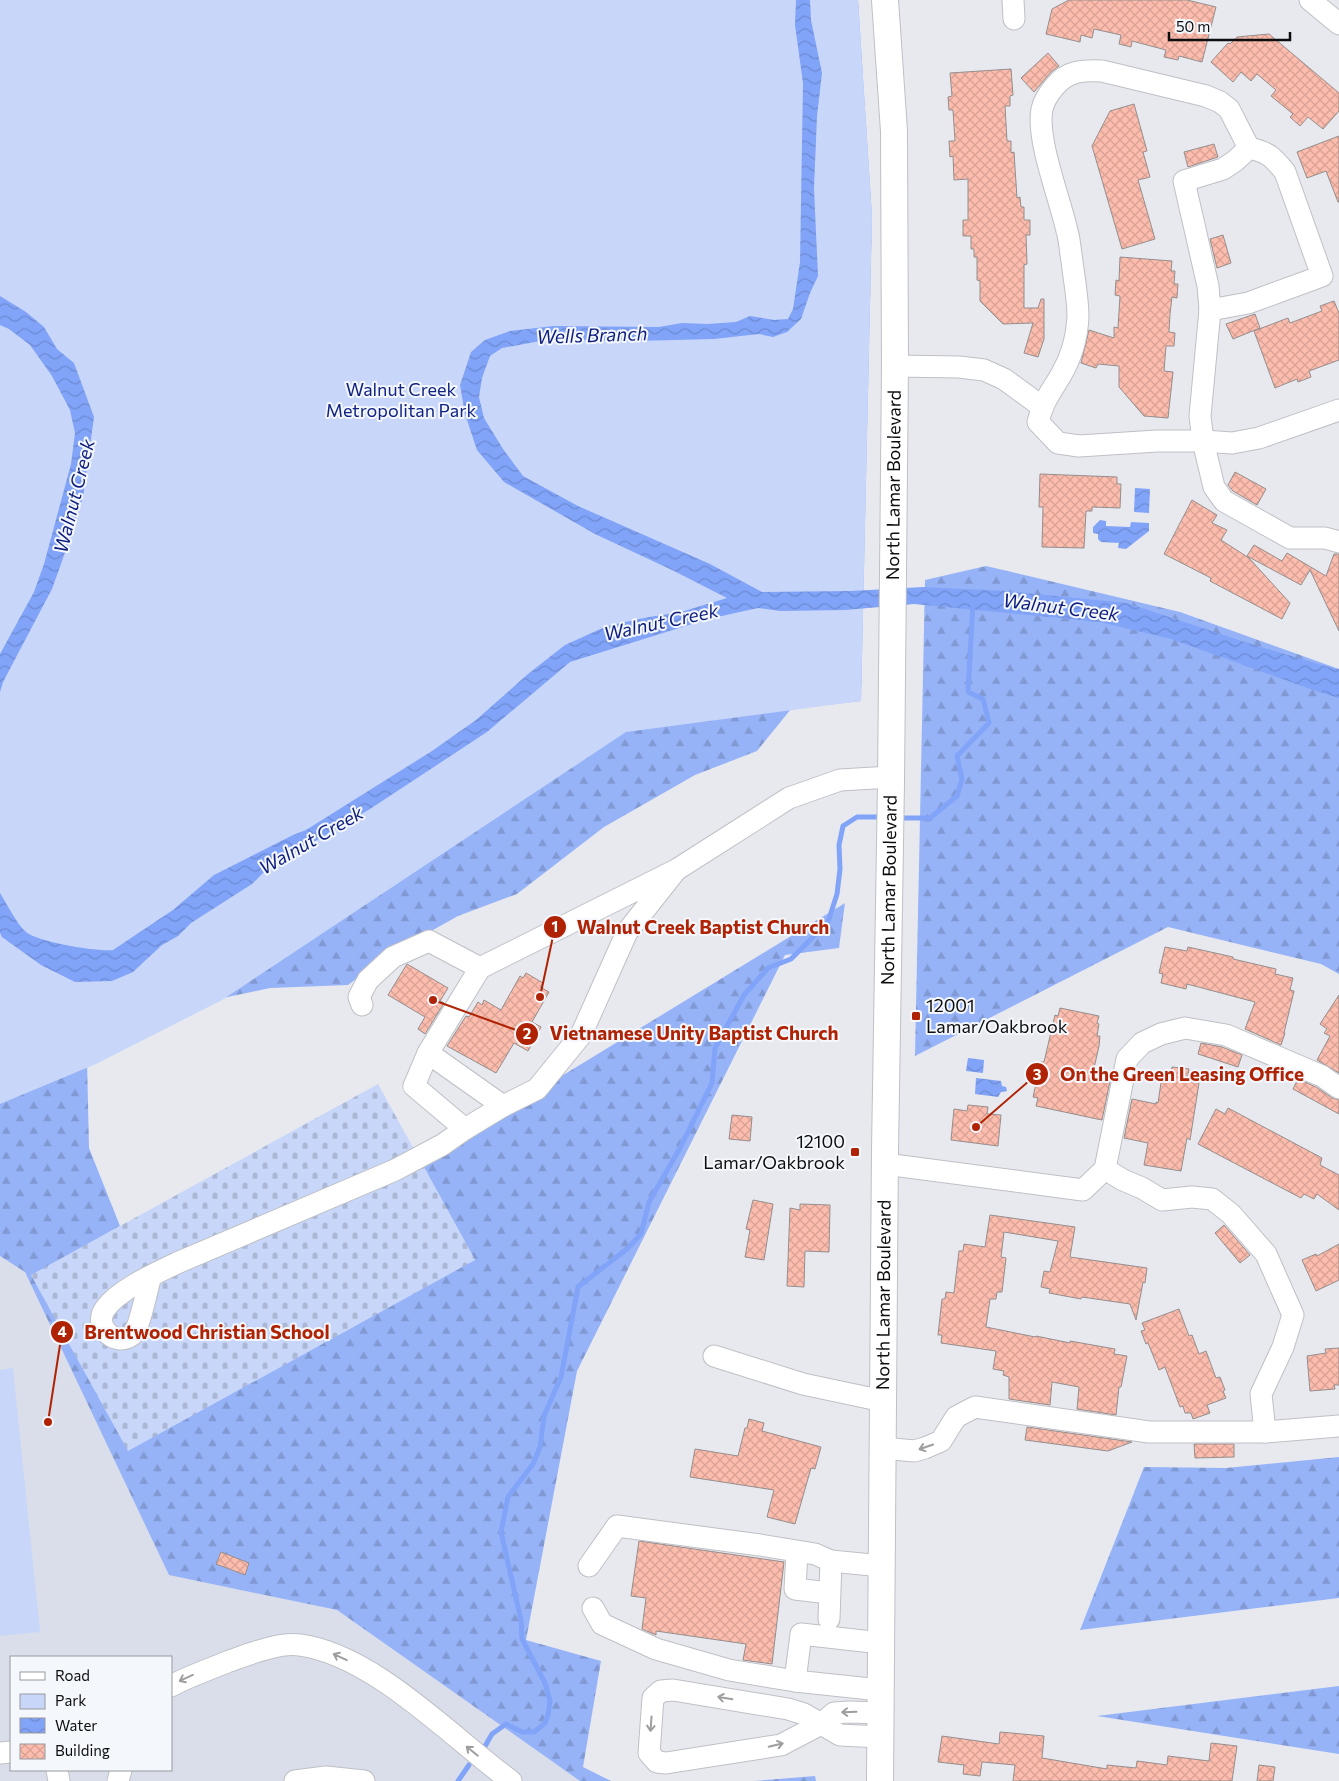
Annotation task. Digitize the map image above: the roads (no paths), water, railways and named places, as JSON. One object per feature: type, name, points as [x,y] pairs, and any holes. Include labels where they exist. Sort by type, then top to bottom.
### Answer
[{"type":"main road","name":"North Lamar Boulevard","points":[[880,1781],[885,1164],[893,650],[895,366],[894,131],[885,0]]},
{"type":"street","points":[[1310,0],[1339,24]]},
{"type":"street","points":[[1248,148],[1229,109],[1220,102],[1206,96],[1102,71],[1085,70],[1072,73],[1061,79],[1047,96],[1042,109],[1041,124],[1044,144],[1068,233],[1078,319],[1075,340],[1062,373],[1042,406],[1038,422],[1058,443],[1078,446],[1156,441],[1232,443],[1259,438],[1339,410]]},
{"type":"street","points":[[1248,148],[1235,161],[1223,169],[1184,181],[1208,286],[1210,310],[1200,416],[1203,441],[1214,487],[1224,501],[1290,538],[1325,538],[1339,542]]},
{"type":"street","points":[[1210,310],[1248,302],[1322,276],[1285,172],[1274,158],[1262,151],[1248,148]]},
{"type":"street","points":[[895,366],[959,367],[984,370],[1004,379],[1042,406]]},
{"type":"street","points":[[465,1129],[414,1086],[428,1053],[480,968],[676,870],[789,798],[840,780],[891,779]]},
{"type":"street","points":[[150,1276],[395,1170],[442,1145],[503,1106],[537,1089],[581,1035],[627,932],[676,870]]},
{"type":"street","points":[[362,1005],[359,997],[368,980],[393,957],[429,941],[480,968]]},
{"type":"street","points":[[885,1164],[1083,1190],[1106,1169],[1127,1059],[1142,1044],[1161,1034],[1185,1028],[1226,1036],[1322,1076],[1339,1088]]},
{"type":"street","points":[[428,1053],[503,1106]]},
{"type":"street","points":[[1106,1169],[1162,1200],[1192,1196],[1212,1199],[1231,1214],[1266,1254],[1293,1315],[1283,1347],[1261,1394],[1265,1432]]},
{"type":"street","points":[[714,1356],[803,1384],[883,1402]]},
{"type":"street","points":[[883,1448],[914,1451],[941,1441],[956,1417],[975,1407],[1148,1432],[1265,1432],[1339,1426]]},
{"type":"street","points":[[588,1566],[617,1526],[760,1545],[815,1554],[832,1560],[882,1566]]},
{"type":"street","points":[[797,1552],[795,1588],[829,1593]]},
{"type":"street","points":[[829,1618],[832,1560]]},
{"type":"street","points":[[593,1608],[602,1624],[656,1649],[729,1670],[795,1681],[880,1713]]},
{"type":"street","points":[[795,1681],[801,1634],[881,1643]]},
{"type":"street","points":[[172,1685],[184,1678],[264,1648],[298,1644],[333,1654],[371,1672],[511,1781]]},
{"type":"street","points":[[821,1724],[781,1745],[666,1763],[656,1762],[649,1754],[652,1698],[661,1692],[673,1690],[777,1707],[804,1714],[840,1735],[880,1713]]},
{"type":"street","points":[[295,1781],[326,1778],[364,1781]]},
{"type":"water","points":[[796,0],[810,0],[811,20],[822,73],[817,116],[814,188],[818,276],[801,319],[787,332],[773,337],[759,334],[714,339],[635,341],[551,339],[502,348],[490,356],[482,378],[479,397],[484,418],[503,449],[523,476],[578,506],[710,564],[762,592],[851,591],[923,587],[1007,591],[1127,603],[1254,645],[1339,670],[1339,698],[1171,639],[1100,622],[914,604],[845,610],[781,611],[758,608],[708,619],[570,662],[487,732],[370,809],[266,870],[252,884],[191,923],[178,936],[162,945],[133,972],[112,981],[75,982],[41,965],[2,937],[0,933],[0,893],[19,924],[26,932],[33,936],[68,946],[113,950],[173,910],[214,875],[306,830],[432,751],[476,720],[528,674],[565,645],[607,626],[681,612],[727,598],[595,534],[504,482],[477,450],[465,414],[460,385],[471,352],[485,340],[510,331],[554,326],[659,327],[682,323],[707,324],[736,322],[750,316],[774,320],[788,319],[793,309],[800,262],[803,83],[795,25]]},
{"type":"water","name":"Walnut Creek","points":[[0,296],[26,312],[44,327],[57,349],[74,363],[94,417],[83,497],[72,533],[52,589],[3,682],[0,692],[0,654],[34,592],[44,564],[71,464],[75,433],[70,410],[52,376],[30,345],[9,329],[0,325]]},
{"type":"water","points":[[1135,488],[1150,489],[1149,513],[1134,512]]},
{"type":"water","points":[[1100,520],[1106,521],[1106,526],[1130,527],[1131,522],[1149,523],[1149,531],[1126,549],[1118,548],[1119,543],[1101,542],[1098,539],[1098,534],[1093,533],[1093,527]]},
{"type":"water","points":[[968,1058],[984,1060],[983,1073],[966,1071]]},
{"type":"water","points":[[976,1078],[1001,1081],[1002,1086],[1006,1087],[1007,1091],[1001,1092],[998,1097],[975,1094]]},
{"type":"waterway","points":[[898,818],[930,818],[957,796],[962,779],[957,756],[989,723],[983,699],[968,692],[973,602]]},
{"type":"waterway","points":[[484,1748],[492,1734],[506,1724],[522,1732],[534,1732],[545,1723],[548,1715],[550,1701],[545,1683],[522,1639],[521,1620],[501,1532],[508,1497],[533,1464],[540,1447],[544,1416],[561,1377],[578,1287],[628,1248],[641,1234],[649,1202],[680,1148],[712,1083],[715,1048],[744,995],[768,968],[791,959],[828,922],[837,894],[840,869],[839,845],[843,826],[857,817],[882,817]]},
{"type":"waterway","points":[[458,1781],[469,1765]]},
{"type":"place","name":"Walnut Creek Baptist Church","points":[[540,997]]},
{"type":"place","name":"Vietnamese Unity Baptist Church","points":[[433,1000]]},
{"type":"place","name":"12001 Lamar/Oakbrook","points":[[916,1016]]},
{"type":"place","name":"On the Green Leasing Office","points":[[976,1127]]},
{"type":"place","name":"12100 Lamar/Oakbrook","points":[[855,1152]]},
{"type":"place","name":"Brentwood Christian School","points":[[48,1422]]},
{"type":"water label","name":"Wells Branch","points":[[592,335]]},
{"type":"park label","name":"Walnut Creek Metropolitan Park","points":[[401,400]]}]
